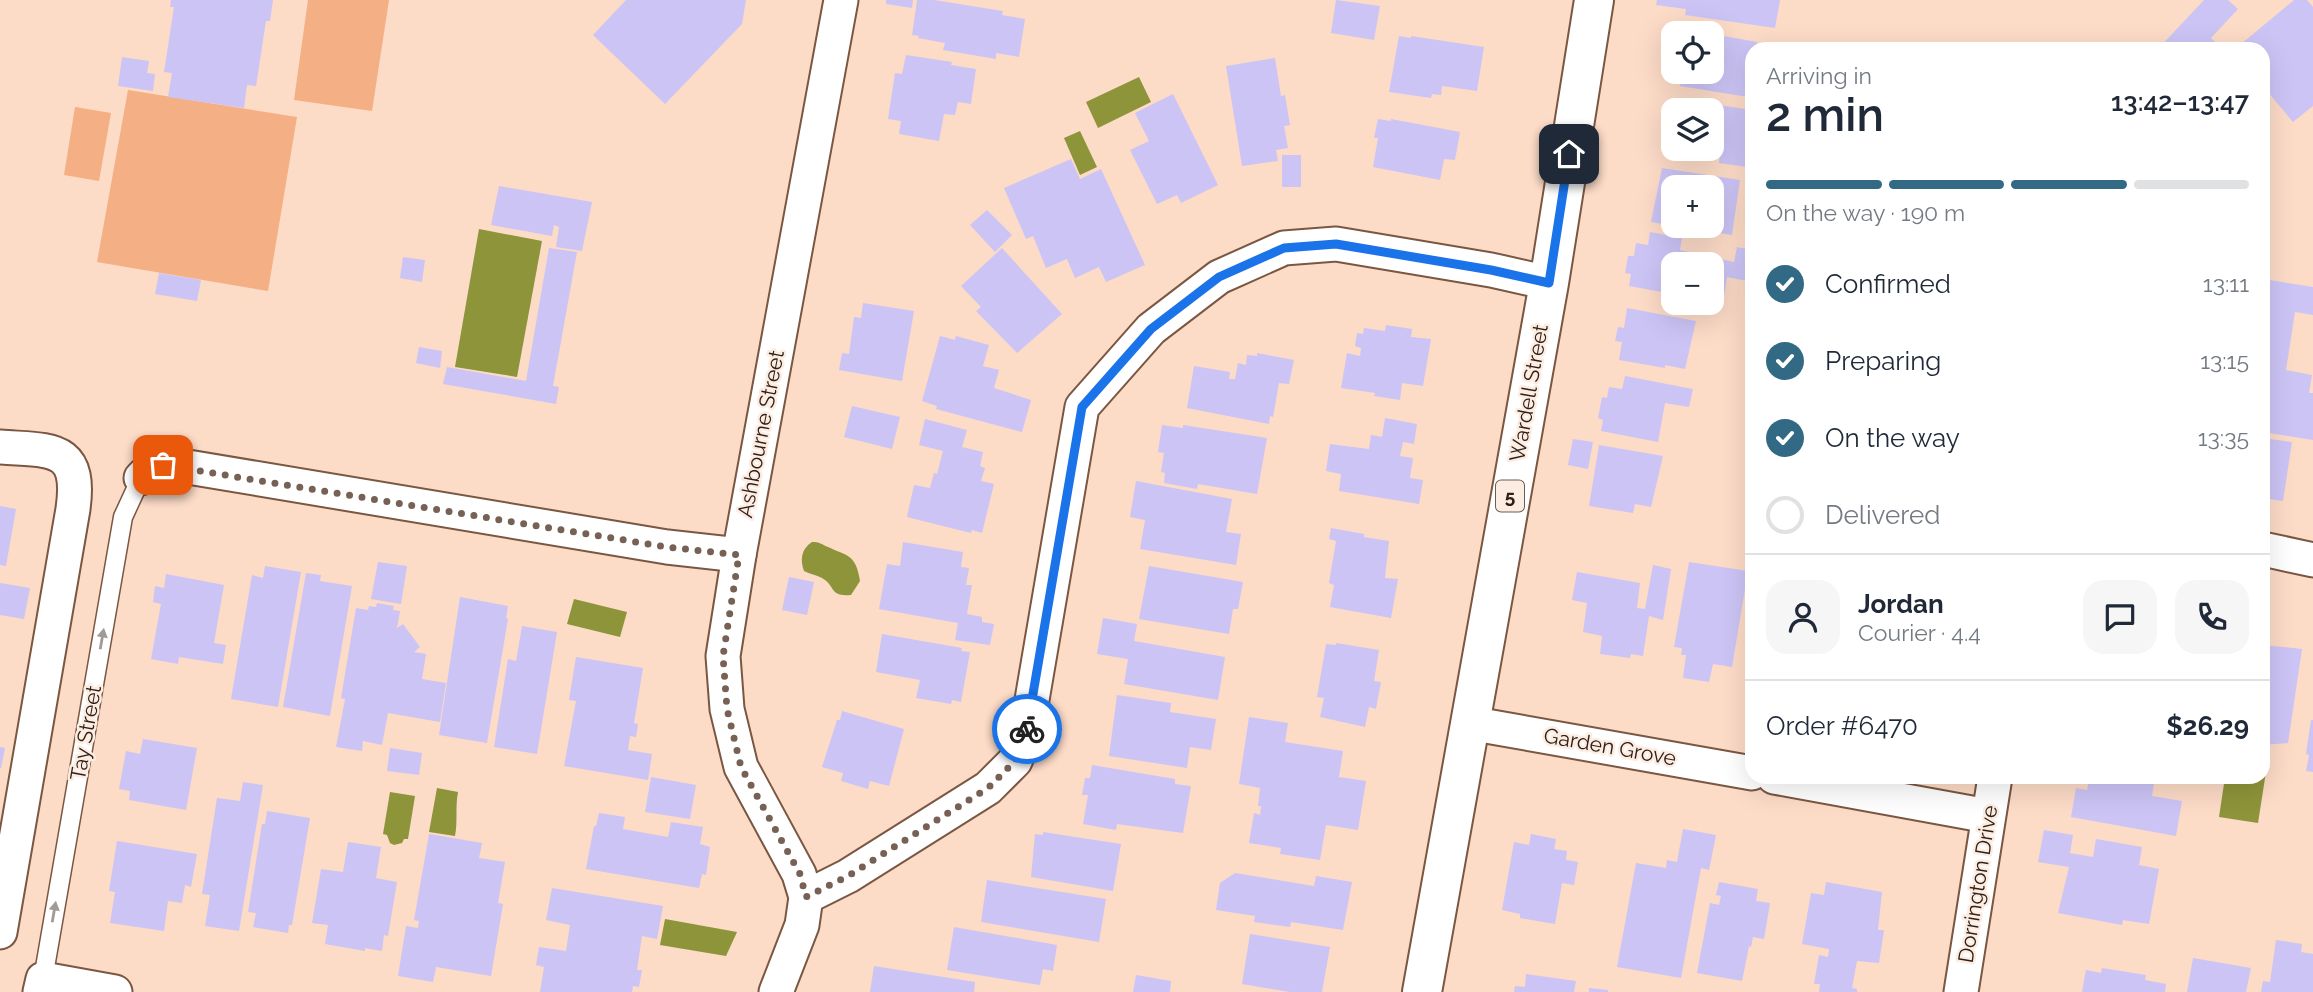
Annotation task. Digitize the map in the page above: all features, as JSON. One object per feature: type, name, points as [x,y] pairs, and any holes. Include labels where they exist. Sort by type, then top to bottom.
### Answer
[{"type":"highway","name":"Wardell Street","points":[[1422,992],[1549,283],[1594,0]]},
{"type":"street","name":"Ashbourne Street","points":[[806,897],[800,874],[741,767],[727,709],[723,656],[739,555],[841,0]]},
{"type":"street","points":[[776,992],[802,925],[806,897],[848,876],[988,788],[1015,761],[1026,735],[1082,407],[1151,329],[1219,277],[1284,248],[1336,244],[1491,270],[1549,283]]},
{"type":"street","points":[[0,447],[57,454],[69,463],[74,484],[73,509],[0,932]]},
{"type":"street","points":[[141,478],[152,467],[176,465],[667,547],[739,555]]},
{"type":"street","points":[[2270,551],[2313,560]]},
{"type":"street","name":"Garden Grove","points":[[1469,723],[1745,772]]},
{"type":"street","points":[[1812,784],[1988,816]]},
{"type":"street","name":"Dorrington Drive","points":[[1961,992],[1994,784]]},
{"type":"street","points":[[41,986],[115,992]]},
{"type":"lane","name":"Tay Street","points":[[41,986],[123,517],[141,478]]},
{"type":"shaded area","points":[[308,0],[389,0],[372,111],[294,100]]},
{"type":"shaded area","points":[[1139,77],[1151,102],[1098,128],[1086,102]]},
{"type":"shaded area","points":[[128,90],[297,117],[268,291],[97,262]]},
{"type":"shaded area","points":[[75,107],[111,113],[99,181],[64,175]]},
{"type":"shaded area","points":[[1080,131],[1097,167],[1080,175],[1064,138]]},
{"type":"shaded area","points":[[479,229],[542,241],[517,377],[455,367]]},
{"type":"shaded area","points":[[812,542],[840,552],[853,561],[860,581],[851,595],[836,593],[822,578],[804,571],[802,555]]},
{"type":"shaded area","points":[[574,599],[627,612],[620,637],[567,624]]},
{"type":"shaded area","points":[[2224,784],[2264,784],[2258,823],[2219,817]]},
{"type":"shaded area","points":[[437,788],[458,792],[455,836],[429,832]]},
{"type":"shaded area","points":[[390,792],[415,796],[408,839],[394,845],[390,843],[387,835],[383,834]]},
{"type":"shaded area","points":[[665,919],[737,932],[726,956],[660,945]]},
{"type":"building","points":[[171,0],[273,0],[270,21],[266,21],[256,86],[247,85],[244,108],[168,97],[172,73],[164,72],[174,7],[170,7]]},
{"type":"building","points":[[626,0],[746,0],[742,24],[665,104],[593,35]]},
{"type":"building","points":[[886,0],[913,0],[912,8],[886,4]]},
{"type":"building","points":[[917,0],[934,0],[1003,11],[1002,15],[1025,19],[1019,57],[996,53],[996,59],[943,50],[945,43],[912,35]]},
{"type":"building","points":[[1336,0],[1380,6],[1374,40],[1331,33]]},
{"type":"building","points":[[1657,0],[1780,0],[1775,28],[1685,15],[1686,9],[1656,5]]},
{"type":"building","points":[[2204,0],[2228,0],[2238,9],[2211,38],[2215,42],[2165,42]]},
{"type":"building","points":[[2294,0],[2307,0],[2313,7],[2313,106],[2293,122],[2270,95],[2270,42],[2243,42]]},
{"type":"building","points":[[1399,36],[1484,47],[1477,91],[1442,86],[1441,95],[1432,94],[1431,98],[1389,92]]},
{"type":"building","points":[[1724,36],[1757,42],[1745,42],[1745,97],[1680,86],[1724,84]]},
{"type":"building","points":[[906,55],[952,62],[951,65],[976,69],[971,104],[958,102],[955,115],[944,114],[939,141],[899,134],[901,121],[888,119],[895,73],[902,74]]},
{"type":"building","points":[[122,57],[149,61],[147,73],[155,74],[153,91],[118,86]]},
{"type":"building","points":[[1275,58],[1281,96],[1285,95],[1290,125],[1284,126],[1288,148],[1276,150],[1278,161],[1242,166],[1226,66]]},
{"type":"building","points":[[1173,94],[1218,185],[1181,203],[1177,195],[1157,204],[1130,150],[1149,141],[1135,113]]},
{"type":"building","points":[[1724,106],[1745,109],[1745,167],[1719,163],[1724,161]]},
{"type":"building","points":[[1378,119],[1460,132],[1455,160],[1444,159],[1440,180],[1373,167]]},
{"type":"building","points":[[1282,155],[1301,155],[1301,187],[1282,187]]},
{"type":"building","points":[[1071,159],[1080,179],[1101,169],[1145,265],[1106,282],[1099,267],[1075,278],[1067,259],[1046,268],[1033,236],[1026,239],[1004,188]]},
{"type":"building","points":[[1662,168],[1708,175],[1661,175],[1661,224],[1651,222]]},
{"type":"building","points":[[1724,178],[1740,180],[1732,235],[1724,234]]},
{"type":"building","points":[[499,186],[592,202],[582,251],[556,247],[559,227],[554,225],[552,236],[491,225]]},
{"type":"building","points":[[987,210],[1012,235],[995,252],[970,225]]},
{"type":"building","points":[[1650,232],[1661,234],[1661,238],[1682,238],[1680,250],[1689,252],[1661,252],[1661,292],[1629,286],[1631,274],[1625,273],[1628,256],[1634,256],[1636,243],[1648,245]]},
{"type":"building","points":[[1737,247],[1745,249],[1745,281],[1727,277],[1724,296],[1724,260],[1734,262]]},
{"type":"building","points":[[549,248],[577,252],[553,386],[559,387],[556,404],[443,384],[447,367],[526,381]]},
{"type":"building","points":[[1002,248],[1062,314],[1017,353],[976,311],[981,307],[961,286]]},
{"type":"building","points":[[403,257],[425,260],[422,282],[400,278]]},
{"type":"building","points":[[159,273],[201,280],[197,301],[155,294]]},
{"type":"building","points":[[2270,280],[2313,287],[2313,315],[2295,312],[2286,370],[2312,375],[2309,393],[2313,393],[2313,440],[2270,433]]},
{"type":"building","points":[[863,303],[914,311],[902,381],[839,370],[842,353],[849,354],[854,317],[861,318]]},
{"type":"building","points":[[1627,308],[1696,321],[1685,369],[1619,360],[1622,342],[1615,341],[1618,327],[1624,328]]},
{"type":"building","points":[[1386,325],[1412,329],[1411,337],[1431,339],[1423,386],[1402,383],[1400,400],[1341,388],[1347,353],[1360,356],[1361,348],[1355,346],[1357,333],[1363,334],[1364,328],[1385,331]]},
{"type":"building","points":[[940,336],[955,340],[956,336],[989,345],[983,366],[999,370],[994,388],[1031,400],[1022,432],[936,409],[937,406],[922,401]]},
{"type":"building","points":[[419,347],[442,351],[440,368],[416,363]]},
{"type":"building","points":[[1257,353],[1294,360],[1289,384],[1279,383],[1273,417],[1270,416],[1269,424],[1187,408],[1194,366],[1230,372],[1229,379],[1235,379],[1238,363],[1246,365],[1247,355],[1257,356]]},
{"type":"building","points":[[1625,376],[1693,389],[1689,407],[1665,403],[1658,442],[1601,431],[1603,420],[1598,418],[1602,397],[1607,398],[1609,387],[1622,389]]},
{"type":"building","points":[[852,406],[900,417],[892,449],[844,437]]},
{"type":"building","points":[[1385,418],[1417,424],[1414,444],[1403,442],[1400,456],[1413,458],[1410,478],[1423,480],[1419,504],[1339,491],[1341,474],[1326,471],[1330,444],[1369,449],[1371,435],[1382,437]]},
{"type":"building","points":[[925,419],[967,430],[962,447],[983,452],[980,466],[985,468],[981,481],[994,484],[982,533],[972,530],[971,533],[907,517],[914,485],[930,488],[943,451],[919,445]]},
{"type":"building","points":[[1162,425],[1183,428],[1183,425],[1267,438],[1257,494],[1198,484],[1197,489],[1164,483],[1165,473],[1161,472],[1164,453],[1158,452]]},
{"type":"building","points":[[1573,439],[1593,442],[1588,469],[1568,465]]},
{"type":"building","points":[[2270,439],[2292,442],[2283,501],[2270,499]]},
{"type":"building","points":[[1599,445],[1663,456],[1651,507],[1635,504],[1633,513],[1589,506]]},
{"type":"building","points":[[1136,481],[1232,499],[1226,532],[1241,534],[1236,565],[1140,549],[1145,520],[1130,517]]},
{"type":"building","points":[[0,506],[16,509],[6,566],[0,565]]},
{"type":"building","points":[[1331,528],[1389,541],[1385,578],[1398,579],[1391,618],[1330,607],[1334,585],[1329,583],[1336,541],[1329,539]]},
{"type":"building","points":[[903,542],[963,552],[961,567],[969,568],[966,585],[972,585],[967,614],[982,617],[982,622],[994,624],[990,645],[955,640],[958,623],[879,609],[887,564],[900,566]]},
{"type":"building","points":[[378,562],[407,566],[401,604],[371,599]]},
{"type":"building","points":[[1689,562],[1745,571],[1745,589],[1732,667],[1713,664],[1709,682],[1683,678],[1686,655],[1681,655],[1682,648],[1674,647]]},
{"type":"building","points":[[1653,565],[1671,569],[1663,620],[1649,616],[1643,656],[1631,654],[1630,658],[1600,654],[1602,636],[1583,632],[1587,603],[1572,600],[1577,572],[1640,583],[1637,608],[1645,609]]},
{"type":"building","points":[[265,566],[301,572],[278,707],[231,699],[252,575],[263,578]]},
{"type":"building","points":[[1149,566],[1243,582],[1238,609],[1233,609],[1229,634],[1139,619]]},
{"type":"building","points":[[306,573],[321,575],[320,581],[352,586],[330,716],[283,707]]},
{"type":"building","points":[[166,574],[224,585],[214,643],[226,645],[223,664],[179,657],[178,664],[151,659],[161,604],[153,602],[155,586],[164,588]]},
{"type":"building","points":[[789,577],[814,582],[807,615],[782,610]]},
{"type":"building","points":[[0,583],[30,588],[24,619],[0,615]]},
{"type":"building","points":[[460,597],[508,606],[487,743],[439,735]]},
{"type":"building","points":[[377,603],[394,606],[393,610],[400,611],[397,628],[403,624],[420,647],[414,652],[426,654],[422,679],[446,683],[440,722],[388,713],[382,745],[363,741],[362,751],[336,747],[356,608],[368,610],[369,606],[376,607]]},
{"type":"building","points":[[1103,618],[1137,624],[1134,641],[1225,657],[1218,700],[1124,684],[1128,659],[1097,654]]},
{"type":"building","points":[[522,626],[557,632],[537,754],[494,747],[508,659],[516,661]]},
{"type":"building","points":[[882,634],[962,648],[961,651],[970,652],[961,702],[952,700],[951,704],[916,698],[920,680],[876,672]]},
{"type":"building","points":[[1336,643],[1379,650],[1374,681],[1381,682],[1376,709],[1369,707],[1365,727],[1320,717],[1324,698],[1317,697],[1326,644]]},
{"type":"building","points":[[2270,646],[2302,649],[2288,743],[2270,744]]},
{"type":"building","points":[[576,657],[643,668],[634,723],[638,724],[636,737],[630,736],[628,750],[652,754],[648,780],[564,766],[576,701],[569,700]]},
{"type":"building","points":[[1117,695],[1171,703],[1170,712],[1216,719],[1211,750],[1190,747],[1187,768],[1109,756]]},
{"type":"building","points":[[842,711],[904,729],[889,786],[870,781],[868,789],[841,781],[843,773],[822,767]]},
{"type":"building","points":[[1249,717],[1288,723],[1285,742],[1343,751],[1339,777],[1366,781],[1358,830],[1326,825],[1320,860],[1280,854],[1281,848],[1249,843],[1254,813],[1260,815],[1261,806],[1258,806],[1260,788],[1239,784]]},
{"type":"building","points":[[2313,720],[2313,772],[2306,771]]},
{"type":"building","points":[[143,739],[197,748],[186,810],[129,800],[130,791],[119,789],[126,751],[140,754]]},
{"type":"building","points":[[0,747],[5,748],[1,768],[0,768]]},
{"type":"building","points":[[390,748],[422,753],[419,775],[387,771]]},
{"type":"building","points":[[1092,765],[1175,779],[1175,784],[1191,786],[1183,833],[1117,824],[1116,830],[1083,824],[1088,795],[1082,795],[1085,778],[1090,778]]},
{"type":"building","points":[[651,777],[696,785],[690,819],[645,812]]},
{"type":"building","points":[[243,782],[263,785],[239,931],[205,926],[210,895],[202,894],[217,798],[240,801]]},
{"type":"building","points":[[2088,784],[2154,784],[2152,796],[2182,801],[2176,836],[2071,817],[2076,788],[2087,790]]},
{"type":"building","points":[[267,811],[310,818],[292,925],[289,925],[288,933],[253,927],[256,913],[248,912],[262,824],[265,824]]},
{"type":"building","points":[[599,813],[625,817],[623,829],[668,837],[671,822],[703,827],[700,844],[710,847],[706,875],[702,874],[699,888],[586,869]]},
{"type":"building","points":[[1683,829],[1716,835],[1709,870],[1701,868],[1681,978],[1617,967],[1636,863],[1666,868],[1667,860],[1677,862]]},
{"type":"building","points":[[2044,830],[2073,835],[2070,853],[2093,857],[2096,839],[2142,847],[2139,865],[2159,869],[2149,924],[2123,920],[2122,925],[2058,913],[2069,867],[2038,862]]},
{"type":"building","points":[[1043,832],[1121,844],[1113,891],[1031,877],[1035,834],[1043,835]]},
{"type":"building","points":[[429,834],[482,843],[479,858],[505,862],[498,903],[503,904],[491,976],[436,967],[433,982],[398,976],[406,926],[418,928],[419,921],[414,920]]},
{"type":"building","points":[[1531,834],[1556,839],[1554,849],[1567,851],[1566,860],[1578,862],[1574,885],[1562,883],[1555,924],[1520,918],[1520,914],[1502,910],[1514,842],[1529,845]]},
{"type":"building","points":[[117,841],[197,854],[191,887],[185,885],[182,903],[168,901],[164,931],[110,923],[115,892],[109,891]]},
{"type":"building","points":[[348,842],[381,847],[376,878],[397,882],[388,936],[384,935],[382,951],[325,944],[328,925],[312,923],[321,869],[343,872]]},
{"type":"building","points":[[1235,873],[1314,886],[1316,876],[1352,882],[1343,930],[1291,922],[1290,927],[1254,922],[1255,916],[1216,910],[1220,883]]},
{"type":"building","points":[[987,880],[1106,899],[1099,942],[981,922]]},
{"type":"building","points":[[1719,882],[1758,889],[1756,901],[1770,903],[1764,939],[1753,937],[1742,981],[1697,973],[1710,903],[1719,905],[1721,896],[1716,895]]},
{"type":"building","points":[[1826,882],[1882,892],[1878,930],[1884,930],[1879,963],[1857,961],[1852,988],[1857,989],[1857,992],[1819,992],[1820,984],[1814,984],[1819,955],[1828,957],[1829,949],[1802,944],[1811,893],[1824,895]]},
{"type":"building","points":[[552,888],[663,906],[657,939],[642,936],[637,970],[642,970],[639,987],[633,986],[632,992],[540,992],[544,967],[536,965],[539,947],[566,951],[570,925],[546,920]]},
{"type":"building","points":[[954,927],[1057,945],[1053,971],[1043,969],[1040,985],[947,970]]},
{"type":"building","points":[[1250,934],[1330,947],[1322,992],[1290,992],[1242,984]]},
{"type":"building","points":[[2276,940],[2302,944],[2301,952],[2313,954],[2313,992],[2261,992],[2263,981],[2270,982]]},
{"type":"building","points":[[2193,958],[2251,968],[2246,992],[2187,992]]},
{"type":"building","points":[[874,966],[975,982],[974,992],[870,992]]},
{"type":"building","points":[[2102,968],[2146,975],[2145,980],[2166,984],[2165,992],[2082,992],[2086,970],[2101,973]]},
{"type":"building","points":[[1526,974],[1576,981],[1574,992],[1514,992],[1515,986],[1525,987]]},
{"type":"building","points":[[1136,975],[1171,981],[1170,992],[1133,992]]},
{"type":"building","points":[[1589,988],[1608,990],[1608,992],[1589,992]]},
{"type":"way so far","points":[[163,465],[667,547],[739,555],[723,656],[727,709],[741,767],[800,874],[806,897],[848,876],[988,788],[1015,761],[1027,729]]},
{"type":"route","points":[[1027,729],[1082,407],[1151,329],[1219,277],[1284,248],[1336,244],[1491,270],[1549,283],[1569,154]]}]
